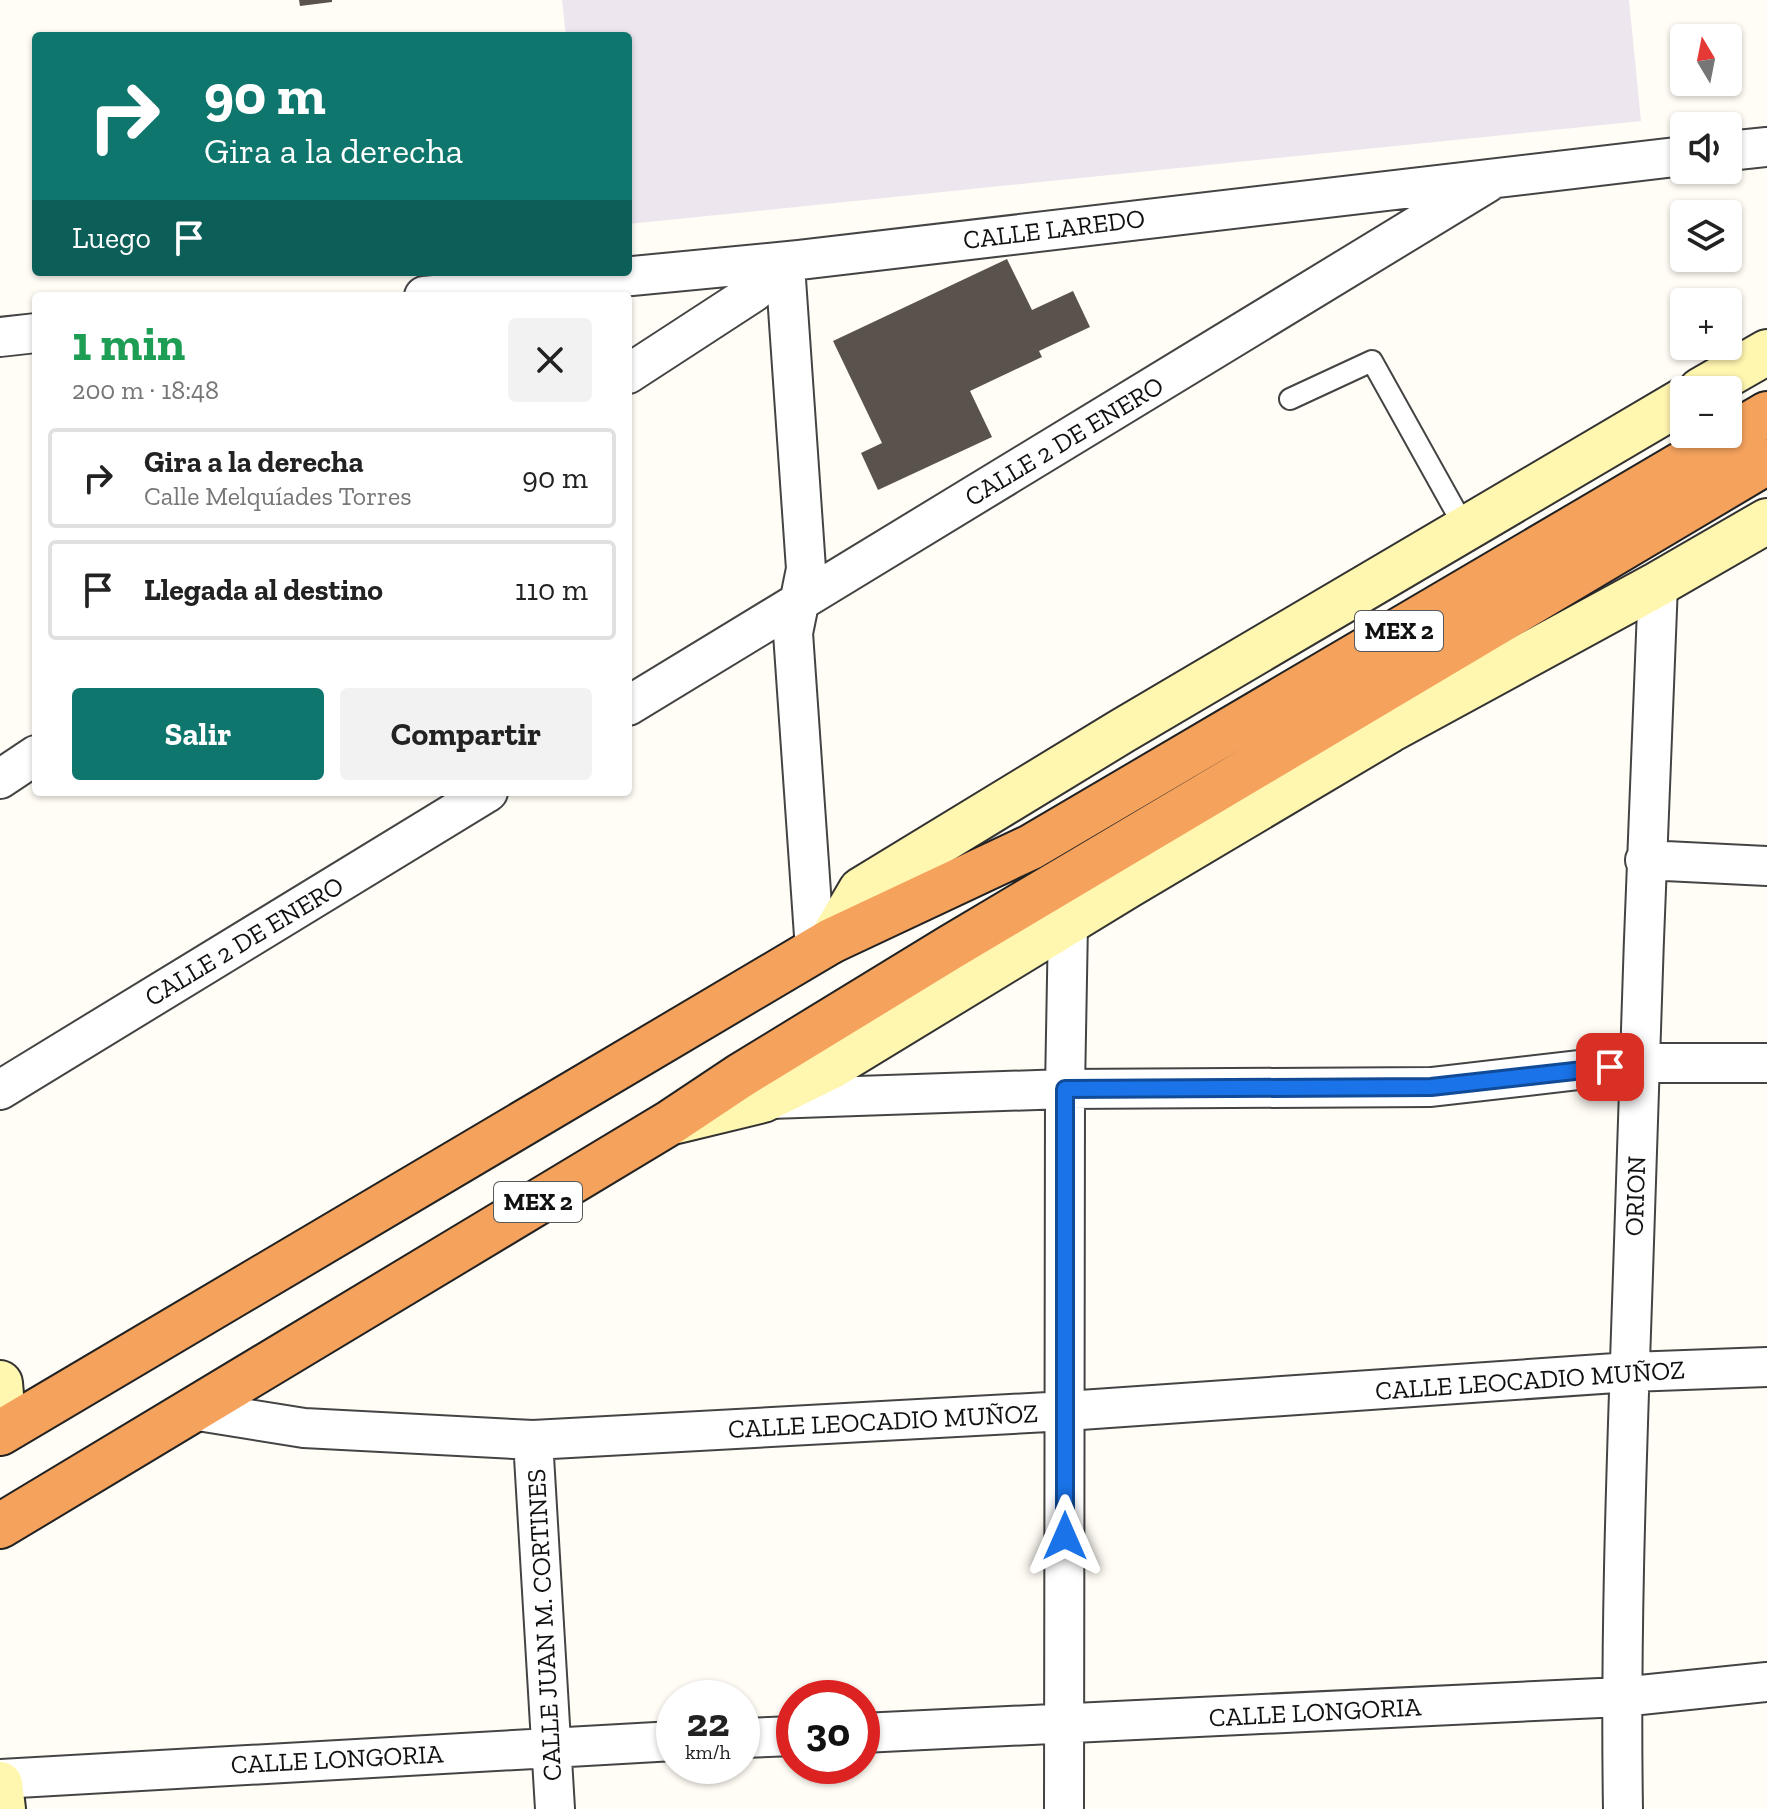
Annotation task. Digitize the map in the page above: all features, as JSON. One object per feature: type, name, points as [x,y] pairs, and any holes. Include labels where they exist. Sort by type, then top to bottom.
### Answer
[{"type":"highway","name":"MEX 2","points":[[2,1431],[823,946],[1031,847],[1767,414]]},
{"type":"highway","name":"MEX 2","points":[[0,1526],[671,1122],[740,1076],[1073,875],[1767,462]]},
{"type":"street","points":[[1742,150],[1767,147]]},
{"type":"street","name":"CALLE LAREDO","points":[[469,292],[792,263],[1500,175],[1670,157]]},
{"type":"street","name":"CALLE 2 DE ENERO","points":[[632,704],[1500,175]]},
{"type":"street","points":[[632,371],[754,292],[792,263]]},
{"type":"street","points":[[792,263],[806,569],[793,633],[823,946]]},
{"type":"street","points":[[0,337],[32,333]]},
{"type":"street","points":[[1725,376],[1767,352]]},
{"type":"street","points":[[823,946],[861,890],[1122,731],[1670,408]]},
{"type":"street","points":[[763,1100],[832,1066],[1390,730],[1767,521]]},
{"type":"street","name":"ORION","points":[[1623,1809],[1621,1697],[1630,1372],[1645,860],[1658,584]]},
{"type":"street","points":[[0,779],[32,758]]},
{"type":"street","name":"CALLE 2 DE ENERO","points":[[0,1090],[481,796]]},
{"type":"street","points":[[1645,860],[1767,866]]},
{"type":"street","points":[[1064,1809],[1068,923]]},
{"type":"street","points":[[671,1122],[763,1100],[843,1095],[1065,1089],[1431,1087],[1639,1063],[1767,1063]]},
{"type":"street","name":"CALLE LEOCADIO MUÑOZ","points":[[192,1410],[304,1428],[533,1440],[1066,1411],[1630,1372],[1767,1367]]},
{"type":"street","points":[[0,1383],[2,1431]]},
{"type":"street","name":"CALLE JUAN M. CORTINES","points":[[533,1440],[555,1809]]},
{"type":"street","name":"CALLE LONGORIA","points":[[880,1732],[1621,1697],[1767,1682]]},
{"type":"street","name":"CALLE LONGORIA","points":[[0,1781],[656,1742]]},
{"type":"street","points":[[0,1781],[3,1809]]},
{"type":"lane","points":[[1290,399],[1372,361],[1465,528]]},
{"type":"shaded area","points":[[562,0],[1629,0],[1641,121],[632,224],[632,32],[566,32]]},
{"type":"building","points":[[299,0],[332,0],[332,2],[300,6]]},
{"type":"building","points":[[1007,259],[1032,310],[1073,291],[1090,327],[1039,351],[1042,357],[970,391],[992,437],[878,490],[861,453],[882,443],[833,341]]},
{"type":"route","points":[[1065,1536],[1065,1089],[1431,1087],[1610,1067]]}]
